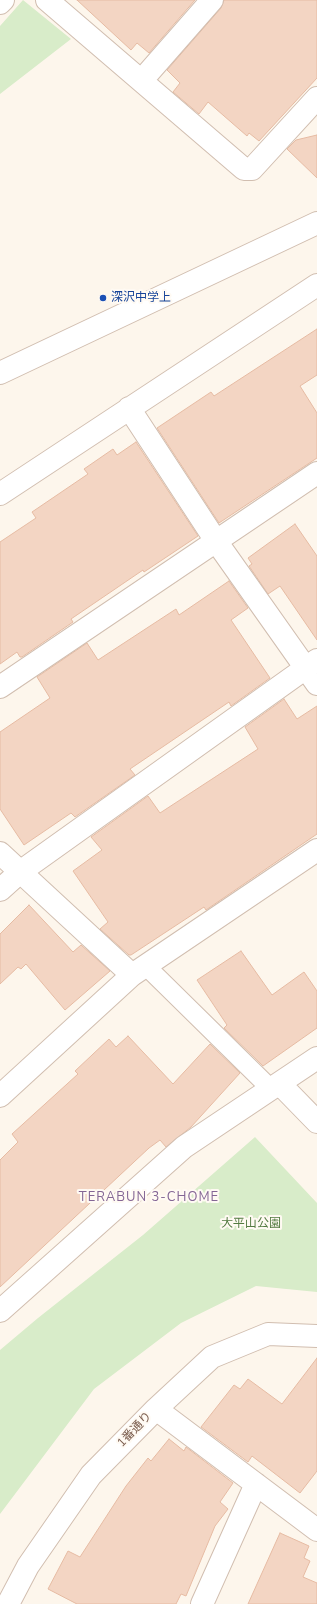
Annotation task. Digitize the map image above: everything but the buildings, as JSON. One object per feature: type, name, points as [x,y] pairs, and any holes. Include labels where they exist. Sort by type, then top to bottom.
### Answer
[{"type":"street","points":[[0,3],[3,0]]},
{"type":"street","points":[[47,0],[244,169],[252,170],[317,98]]},
{"type":"street","points":[[142,80],[212,0]]},
{"type":"street","points":[[0,373],[317,224]]},
{"type":"street","points":[[0,494],[317,285]]},
{"type":"street","points":[[0,890],[20,872],[313,670],[216,541],[129,408]]},
{"type":"street","points":[[0,687],[317,473]]},
{"type":"street","points":[[0,1096],[139,970],[317,850]]},
{"type":"street","points":[[0,853],[20,872],[139,970]]},
{"type":"street","points":[[0,1311],[184,1147],[317,1058]]},
{"type":"street","points":[[276,1086],[317,1122]]},
{"type":"street","name":"1番通り","points":[[8,1604],[28,1566],[91,1475],[156,1409],[212,1357],[268,1334],[317,1336]]},
{"type":"street","points":[[156,1409],[317,1530]]},
{"type":"street","points":[[202,1604],[256,1484]]},
{"type":"lane","points":[[139,970],[276,1086]]},
{"type":"green space","points":[[23,0],[71,39],[0,94],[0,26]]},
{"type":"green space","name":"大平山公園","points":[[255,1137],[317,1203],[317,1292],[256,1286],[181,1323],[94,1389],[0,1514],[0,1350],[143,1235]]},
{"type":"place","name":"深沢中学上","points":[[103,298]]},
{"type":"district","name":"TERABUN 3-CHOME","points":[[149,1198]]}]
